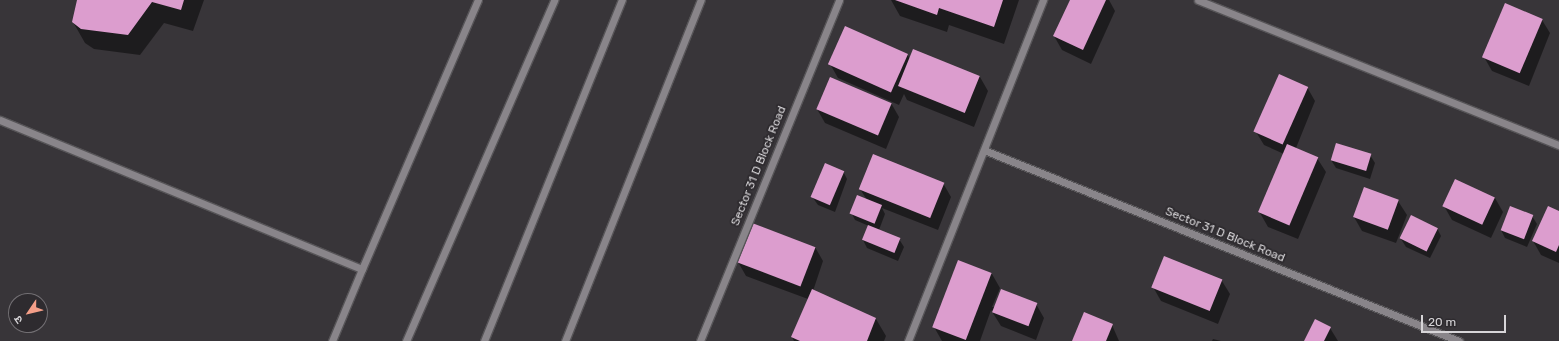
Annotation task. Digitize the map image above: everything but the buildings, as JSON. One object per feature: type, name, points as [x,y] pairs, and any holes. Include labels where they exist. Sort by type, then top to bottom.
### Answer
[{"type":"street","points":[[332,341],[478,0]]},
{"type":"street","points":[[406,341],[554,0]]},
{"type":"street","points":[[484,341],[622,0]]},
{"type":"street","points":[[565,341],[701,0]]},
{"type":"street","name":"Sector 31 D Block Road","points":[[700,341],[839,0]]},
{"type":"street","points":[[908,341],[1043,0]]},
{"type":"street","points":[[1198,0],[1559,145]]},
{"type":"street","points":[[0,120],[362,269]]},
{"type":"street","name":"Sector 31 D Block Road","points":[[984,150],[1459,341]]}]
